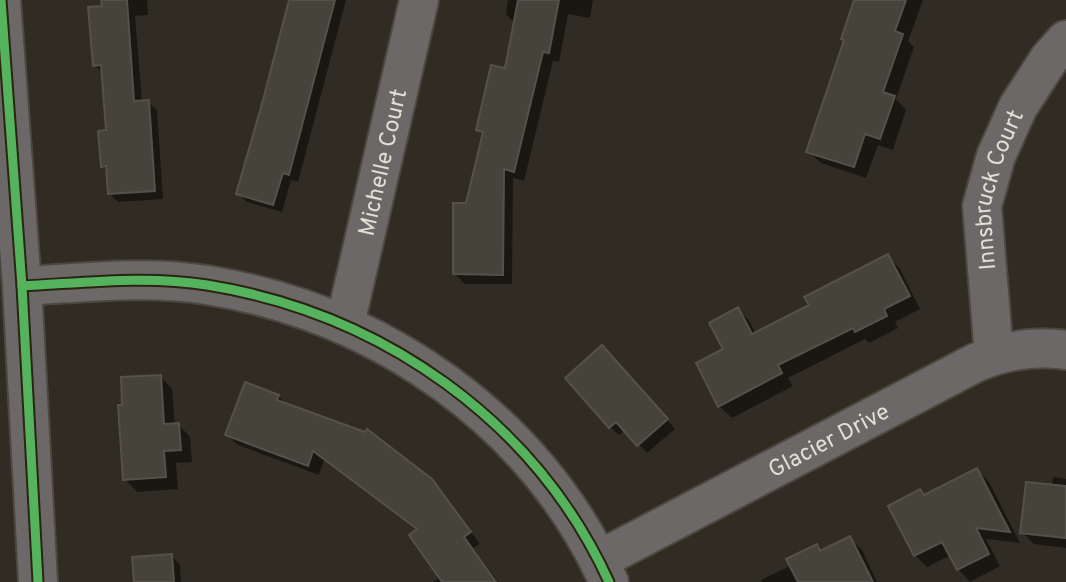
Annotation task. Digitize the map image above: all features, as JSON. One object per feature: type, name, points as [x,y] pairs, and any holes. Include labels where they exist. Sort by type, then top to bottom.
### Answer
[{"type":"street","points":[[1,0],[22,286],[38,582]]},
{"type":"street","name":"Michelle Court","points":[[345,324],[419,0]]},
{"type":"street","name":"Innsbruck Court","points":[[994,355],[982,206],[996,156],[1018,107],[1049,59],[1066,40]]},
{"type":"street","points":[[22,286],[142,280],[206,285],[278,300],[345,324],[396,350],[457,391],[512,440],[559,496],[604,571]]},
{"type":"street","name":"Glacier Drive","points":[[604,571],[963,369],[994,355],[1021,349],[1049,347],[1066,350]]},
{"type":"building","points":[[101,0],[127,0],[134,101],[149,100],[155,191],[108,194],[106,166],[101,167],[98,131],[106,130],[101,65],[93,66],[88,7],[102,6]]},
{"type":"building","points":[[289,0],[335,0],[289,175],[283,173],[273,205],[236,194]]},
{"type":"building","points":[[518,0],[559,0],[549,53],[543,52],[514,172],[504,169],[503,275],[453,274],[453,203],[466,203],[483,132],[476,130],[491,65],[505,68]]},
{"type":"building","points":[[854,0],[906,0],[895,31],[903,34],[883,92],[895,96],[880,139],[865,134],[854,167],[806,152],[844,40],[841,39]]},
{"type":"building","points":[[888,254],[910,296],[884,309],[887,316],[855,332],[853,328],[778,365],[782,373],[718,407],[696,363],[723,349],[709,323],[738,307],[752,334],[809,305],[804,297]]},
{"type":"building","points":[[602,345],[668,419],[637,446],[616,422],[609,428],[565,378]]},
{"type":"building","points":[[161,375],[164,424],[179,423],[181,450],[164,451],[166,477],[123,480],[118,405],[122,405],[121,377]]},
{"type":"building","points":[[245,382],[279,395],[277,400],[365,432],[367,429],[432,479],[471,532],[464,537],[496,582],[442,582],[409,535],[417,529],[313,451],[308,466],[225,435]]},
{"type":"building","points":[[977,468],[1010,532],[976,528],[989,554],[957,570],[942,542],[914,556],[888,506],[920,489],[924,495]]},
{"type":"building","points":[[1026,482],[1066,486],[1066,538],[1020,533]]},
{"type":"building","points":[[850,536],[873,582],[798,582],[786,559],[817,544],[820,551]]},
{"type":"building","points":[[172,554],[174,582],[134,582],[132,557]]},
{"type":"cycle path","points":[[1,0],[22,286],[38,582]]},
{"type":"cycle path","points":[[22,286],[138,280],[207,285],[271,299],[333,320],[391,349],[446,383],[495,424],[539,471],[578,524],[609,582]]}]
